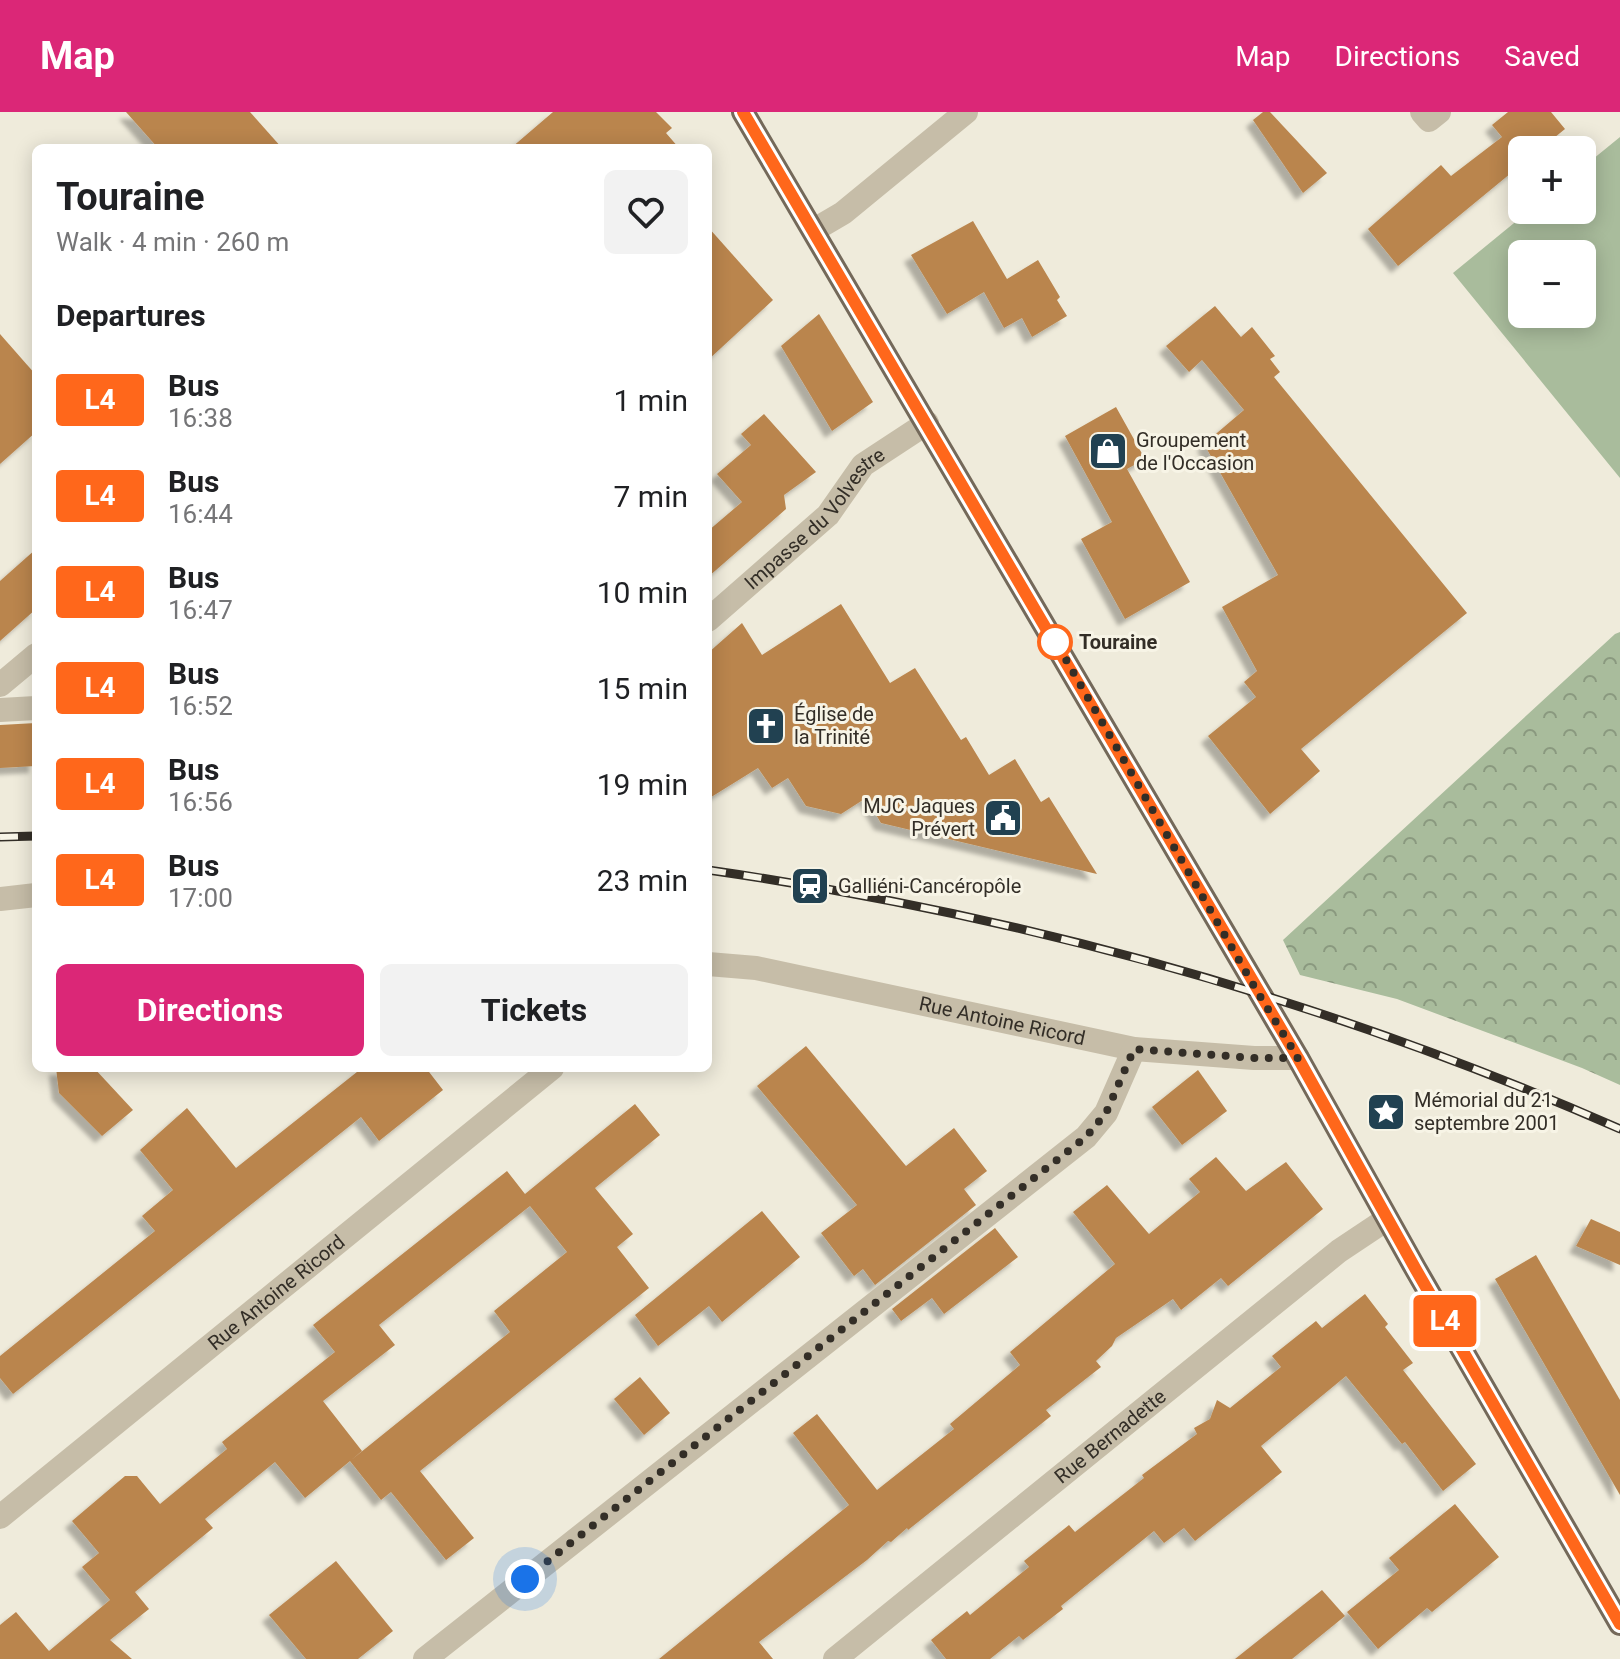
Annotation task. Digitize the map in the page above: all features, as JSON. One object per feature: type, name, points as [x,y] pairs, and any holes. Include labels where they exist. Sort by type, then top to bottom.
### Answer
[{"type":"main road","points":[[743,112],[1298,1058],[1620,1624]]},
{"type":"street","points":[[814,230],[843,213],[966,112]]},
{"type":"street","points":[[1422,112],[1429,120],[1439,112]]},
{"type":"street","name":"Impasse du Volvestre","points":[[712,616],[828,515],[863,465],[927,423]]},
{"type":"street","points":[[0,685],[32,658]]},
{"type":"street","points":[[0,710],[32,708]]},
{"type":"street","points":[[0,899],[32,895]]},
{"type":"street","name":"Rue Antoine Ricord","points":[[712,964],[756,968],[1134,1049],[1254,1058],[1298,1058]]},
{"type":"street","points":[[425,1659],[1086,1137],[1106,1113],[1134,1049]]},
{"type":"street","name":"Rue Antoine Ricord","points":[[0,1517],[547,1072]]},
{"type":"street","name":"Rue Bernadette","points":[[835,1659],[1348,1244],[1387,1219]]},
{"type":"green space","points":[[1620,137],[1620,478],[1453,273],[1513,224],[1596,224],[1596,157]]},
{"type":"green space","points":[[1620,632],[1620,1085],[1397,999],[1300,975],[1283,940]]},
{"type":"building","points":[[126,112],[250,112],[278,144],[154,144]]},
{"type":"building","points":[[553,112],[656,112],[672,128],[666,133],[676,144],[516,144]]},
{"type":"building","points":[[1263,112],[1270,112],[1327,173],[1303,193],[1253,120]]},
{"type":"building","points":[[1508,112],[1551,112],[1565,129],[1556,136],[1508,136],[1508,176],[1398,266],[1368,229],[1441,165],[1451,176],[1502,137],[1492,125]]},
{"type":"building","points":[[973,221],[1007,279],[1038,260],[1060,297],[1057,300],[1067,316],[1032,337],[1022,318],[1004,328],[984,292],[947,314],[911,255]]},
{"type":"building","points":[[712,231],[773,300],[712,356]]},
{"type":"building","points":[[1215,306],[1241,337],[1252,327],[1275,356],[1270,359],[1280,372],[1274,377],[1467,613],[1301,749],[1320,771],[1270,814],[1208,736],[1256,697],[1244,682],[1257,671],[1222,607],[1278,575],[1204,444],[1244,410],[1202,360],[1189,372],[1166,346]]},
{"type":"building","points":[[819,314],[873,402],[832,431],[781,346]]},
{"type":"building","points":[[0,334],[32,370],[32,436],[0,464]]},
{"type":"building","points":[[1116,407],[1145,459],[1127,469],[1190,582],[1125,619],[1081,539],[1112,522],[1065,436]]},
{"type":"building","points":[[764,414],[816,472],[784,495],[786,509],[712,574],[712,528],[742,502],[717,474],[751,445],[741,434]]},
{"type":"building","points":[[32,553],[32,613],[0,641],[0,581]]},
{"type":"building","points":[[841,604],[890,683],[915,668],[961,740],[966,737],[989,775],[1015,759],[1041,802],[1049,797],[1097,874],[881,823],[866,798],[841,814],[806,806],[788,778],[772,788],[758,768],[712,797],[712,649],[742,623],[762,655]]},
{"type":"building","points":[[32,723],[32,766],[0,768],[0,725]]},
{"type":"building","points":[[806,1046],[906,1166],[954,1128],[987,1171],[964,1189],[976,1205],[875,1285],[863,1269],[854,1276],[821,1233],[857,1205],[757,1086]]},
{"type":"building","points":[[1198,1070],[1227,1111],[1182,1145],[1152,1107]]},
{"type":"building","points":[[56,1072],[98,1072],[133,1110],[102,1136],[59,1093]]},
{"type":"building","points":[[357,1072],[429,1072],[443,1090],[379,1141],[361,1117],[13,1394],[0,1378],[0,1356],[155,1231],[142,1216],[173,1190],[140,1150],[187,1108],[236,1168]]},
{"type":"building","points":[[635,1104],[660,1135],[595,1188],[633,1234],[617,1247],[649,1288],[420,1471],[474,1538],[446,1560],[391,1492],[381,1500],[350,1461],[305,1498],[275,1462],[205,1519],[213,1528],[135,1592],[149,1609],[110,1640],[132,1659],[0,1659],[0,1625],[16,1612],[49,1651],[110,1600],[82,1567],[99,1553],[72,1521],[125,1476],[137,1476],[160,1504],[227,1449],[222,1442],[335,1352],[313,1325],[507,1171],[525,1194]],"holes":[[[530,1206],[567,1252],[494,1311],[510,1332],[350,1461],[362,1451],[323,1401],[395,1345],[379,1325]]]},
{"type":"building","points":[[1216,1157],[1246,1191],[1286,1162],[1323,1209],[1228,1286],[1221,1278],[1181,1310],[1173,1299],[1116,1338],[1096,1361],[1101,1367],[1046,1410],[1051,1416],[908,1530],[888,1541],[759,1642],[773,1659],[659,1659],[849,1505],[793,1433],[817,1414],[877,1490],[954,1429],[950,1424],[1020,1365],[1010,1352],[1115,1264],[1073,1212],[1107,1185],[1149,1234],[1200,1192],[1189,1179]]},
{"type":"building","points":[[762,1211],[800,1257],[722,1322],[709,1306],[658,1346],[635,1315]]},
{"type":"building","points":[[1591,1219],[1620,1232],[1620,1265],[1576,1246]]},
{"type":"building","points":[[995,1228],[1018,1257],[944,1314],[932,1298],[901,1321],[892,1309]]},
{"type":"building","points":[[1536,1255],[1620,1400],[1620,1495],[1495,1279]]},
{"type":"building","points":[[1365,1294],[1388,1324],[1385,1327],[1413,1363],[1403,1370],[1476,1464],[1443,1491],[1405,1442],[1402,1444],[1346,1376],[1261,1446],[1282,1472],[1195,1541],[1184,1528],[1164,1543],[1154,1531],[1023,1640],[1019,1636],[990,1659],[946,1659],[931,1640],[967,1611],[970,1615],[1029,1567],[1024,1561],[1069,1525],[1075,1532],[1144,1478],[1142,1475],[1197,1434],[1194,1428],[1210,1419],[1217,1400],[1230,1408],[1281,1367],[1272,1356],[1316,1321],[1322,1328]]},
{"type":"building","points":[[640,1377],[670,1413],[644,1435],[614,1399]]},
{"type":"building","points":[[1455,1504],[1499,1557],[1432,1612],[1427,1608],[1378,1649],[1347,1612],[1399,1570],[1389,1558]]},
{"type":"building","points":[[336,1561],[393,1631],[358,1659],[306,1659],[269,1615]]},
{"type":"building","points":[[1322,1590],[1345,1616],[1292,1659],[1235,1659]]},
{"type":"railway","points":[[0,837],[32,836]]},
{"type":"railway","points":[[712,871],[942,911],[1173,968],[1399,1041],[1620,1129]]},
{"type":"bus line","name":"L4","points":[[743,112],[872,327],[1298,1058],[1620,1624]]},
{"type":"place","name":"Groupement de l'Occasion","points":[[1108,451]]},
{"type":"place","name":"Touraine","points":[[1055,642]]},
{"type":"place","name":"Église de la Trinité","points":[[766,726]]},
{"type":"place","name":"MJC Jaques Prévert","points":[[1003,818]]},
{"type":"place","name":"Galliéni-Cancéropôle","points":[[810,886]]},
{"type":"place","name":"Mémorial du 21 septembre 2001","points":[[1386,1112]]},
{"type":"route","points":[[525,1579],[1086,1137],[1106,1113],[1134,1049],[1254,1058],[1298,1058],[1053,637],[1055,642]]}]
